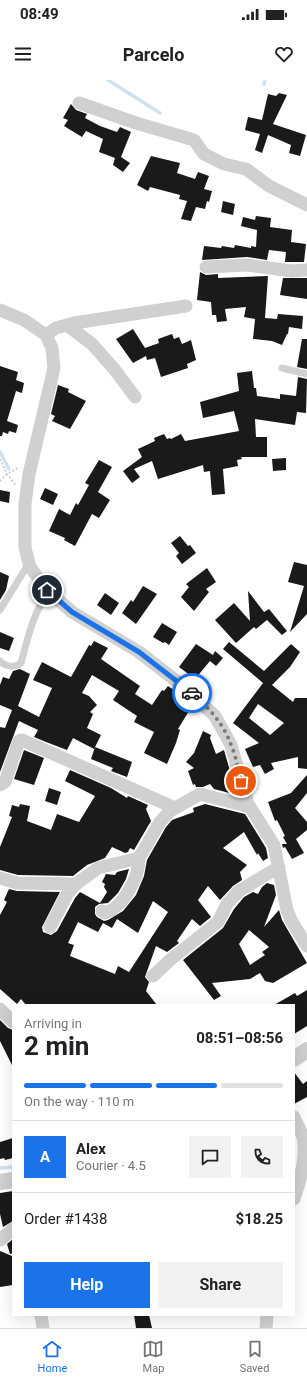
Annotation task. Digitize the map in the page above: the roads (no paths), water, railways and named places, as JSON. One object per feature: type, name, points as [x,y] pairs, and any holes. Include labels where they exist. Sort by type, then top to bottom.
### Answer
[{"type":"street","points":[[79,103],[136,123],[194,140],[204,154],[224,164],[251,171],[256,178],[269,186],[306,203],[307,205]]},
{"type":"street","points":[[206,267],[247,265],[292,271],[307,270]]},
{"type":"street","points":[[46,335],[56,328],[67,325],[186,306]]},
{"type":"street","points":[[0,310],[24,320],[46,335],[52,348],[54,368],[29,474],[25,504],[25,548],[30,567],[49,592],[72,612],[139,652],[179,683],[215,716],[231,744],[250,806],[274,845],[287,910],[292,922],[307,946]]},
{"type":"street","points":[[67,325],[92,344],[115,370],[135,397]]},
{"type":"street","points":[[0,785],[4,782],[19,741],[22,740],[175,808]]},
{"type":"street","points":[[102,911],[105,913],[114,910],[133,883],[139,869],[139,858],[160,822],[175,808],[200,794],[250,806]]},
{"type":"street","points":[[50,927],[68,893],[76,884],[98,868],[139,858]]},
{"type":"street","points":[[153,976],[170,960],[218,922],[227,904],[239,891],[279,868]]},
{"type":"street","points":[[0,878],[17,883],[76,884]]},
{"type":"street","points":[[0,1008],[12,1021]]},
{"type":"street","points":[[295,1059],[307,1050]]},
{"type":"street","points":[[295,1119],[304,1139],[304,1152],[300,1180],[295,1196]]},
{"type":"street","points":[[0,1182],[12,1180]]},
{"type":"street","points":[[0,1240],[12,1230]]},
{"type":"street","points":[[41,1316],[43,1328]]},
{"type":"street","points":[[266,1328],[267,1316]]},
{"type":"lane","points":[[282,368],[307,374]]},
{"type":"lane","points":[[0,610],[29,563]]},
{"type":"lane","points":[[0,661],[5,665],[12,666],[21,662],[34,620],[42,601],[49,592]]},
{"type":"waterway","points":[[108,80],[160,113]]},
{"type":"waterway","points":[[264,84],[265,80]]},
{"type":"waterway","points":[[0,452],[9,469]]},
{"type":"waterway","points":[[0,1168],[12,1167]]}]
